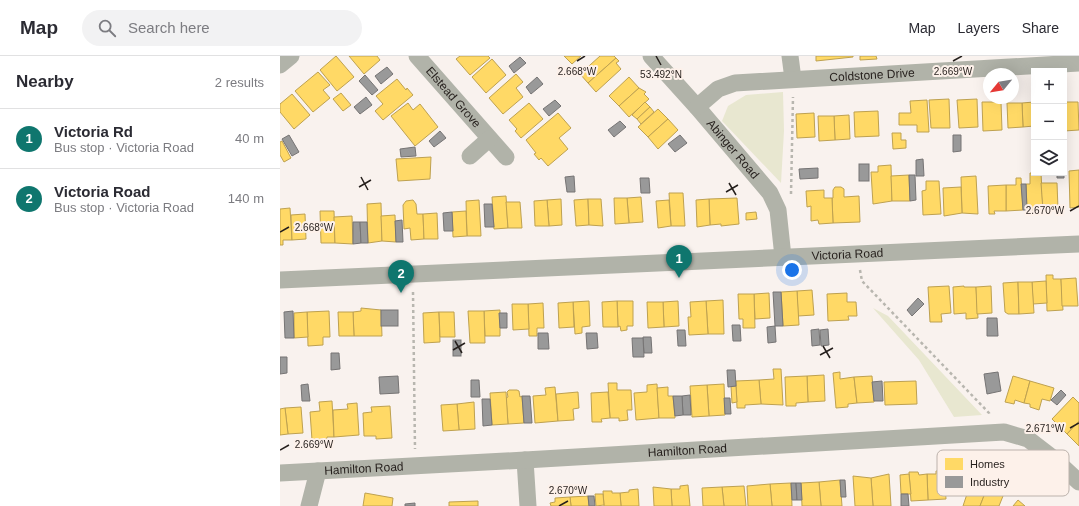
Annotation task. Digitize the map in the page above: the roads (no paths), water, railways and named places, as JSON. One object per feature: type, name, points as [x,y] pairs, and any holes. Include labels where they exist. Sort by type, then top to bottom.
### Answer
[{"type":"street","points":[[280,64],[290,56]]},
{"type":"street","name":"Elstead Grove","points":[[417,56],[506,158]]},
{"type":"street","name":"Abinger Road","points":[[651,56],[762,183],[774,202],[780,220],[783,258]]},
{"type":"street","points":[[790,56],[793,79]]},
{"type":"street","name":"Coldstone Drive","points":[[697,107],[718,89],[735,83],[1079,63]]},
{"type":"street","name":"Elstead Grove","points":[[470,156],[489,139]]},
{"type":"street","name":"Victoria Road","points":[[280,280],[1079,244]]},
{"type":"street","name":"Hamilton Road","points":[[280,473],[994,432],[1004,432],[1028,439],[1043,450]]},
{"type":"street","points":[[525,460],[528,506]]},
{"type":"street","points":[[309,506],[318,471]]},
{"type":"street","name":"Hamilton Road","points":[[1069,472],[1079,482]]},
{"type":"place","name":"Victoria Rd","points":[[679,278]]},
{"type":"place","name":"Victoria Road","points":[[401,293]]}]
